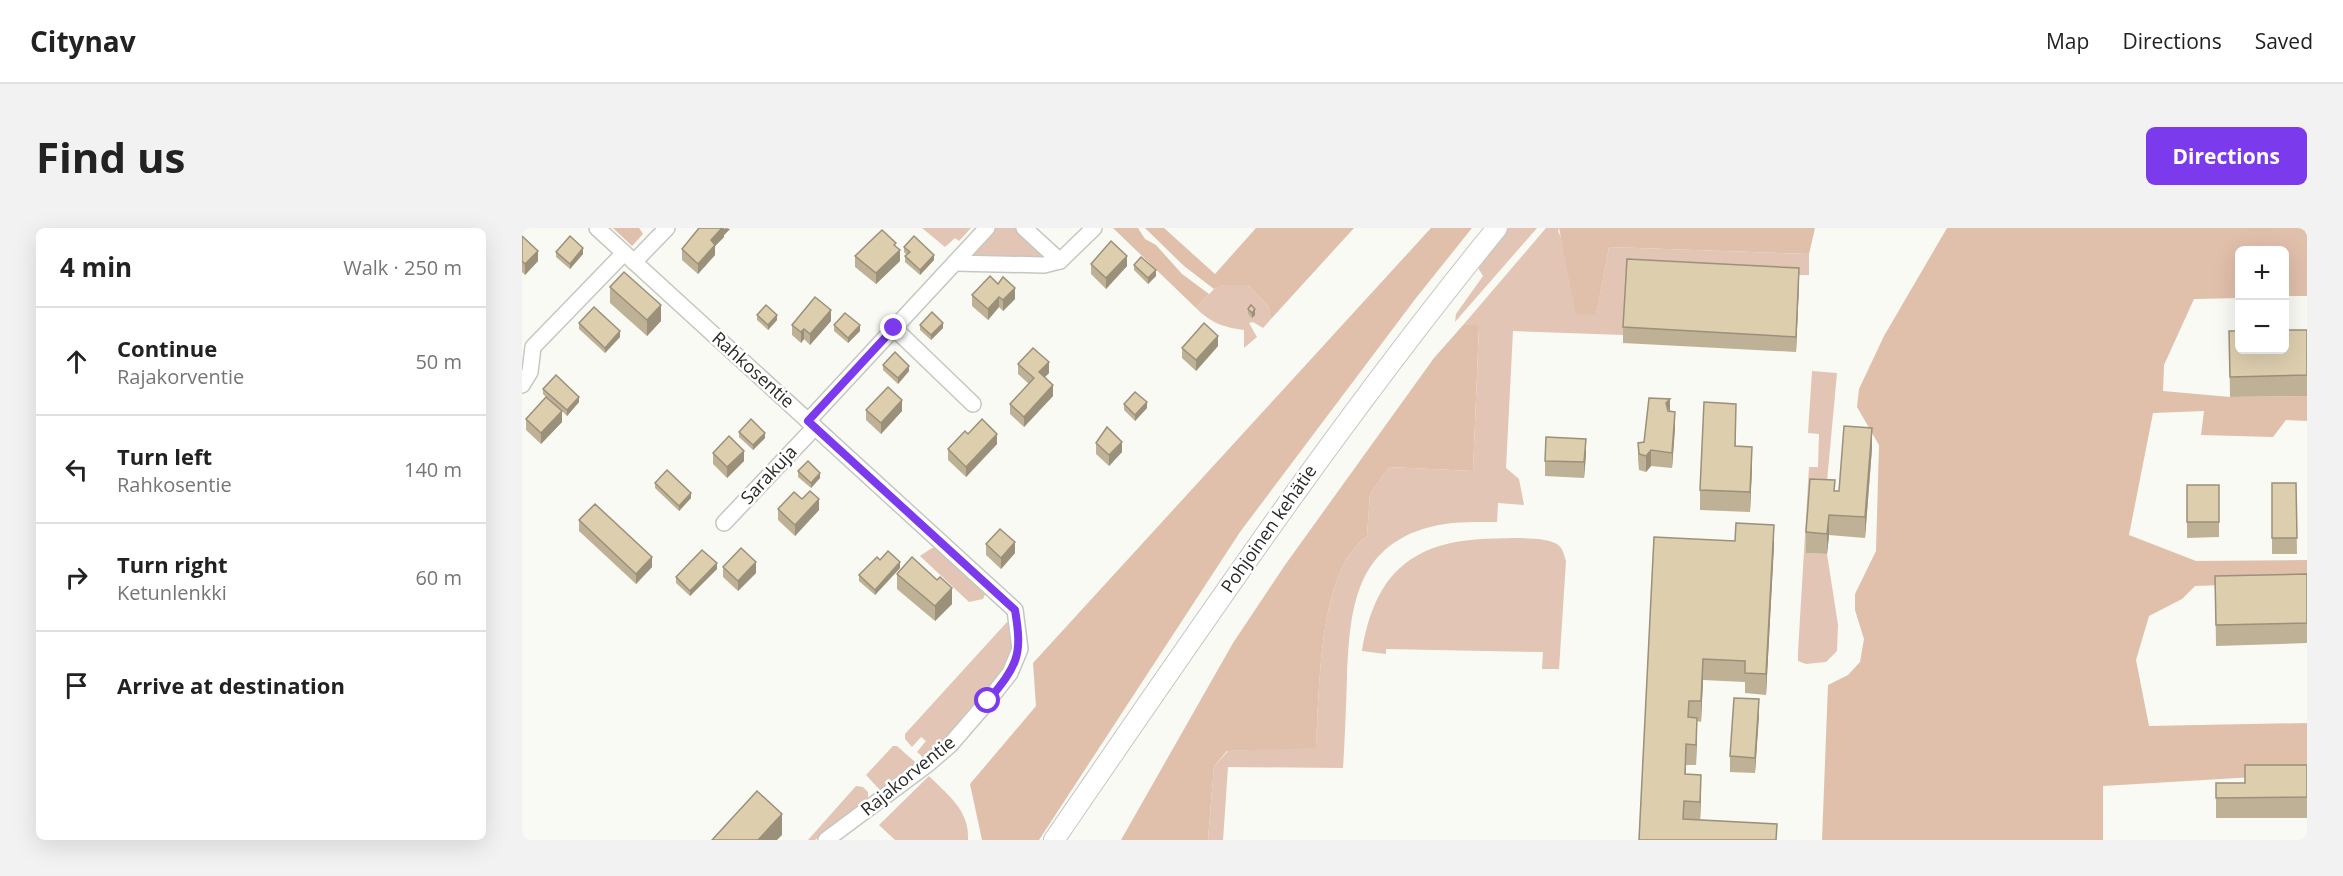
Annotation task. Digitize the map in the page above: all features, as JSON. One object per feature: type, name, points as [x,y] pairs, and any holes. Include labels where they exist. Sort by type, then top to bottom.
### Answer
[{"type":"main road","name":"Pohjoinen kehätie","points":[[1054,840],[1283,508],[1398,352],[1497,228]]},
{"type":"street","name":"Rahkosentie","points":[[597,228],[1015,610]]},
{"type":"street","points":[[522,385],[530,372],[528,346],[629,257],[667,228]]},
{"type":"street","name":"Sarakuja","points":[[724,523],[894,328],[987,228]]},
{"type":"street","points":[[1024,228],[1060,261]]},
{"type":"street","points":[[955,263],[1044,265],[1060,261],[1094,228]]},
{"type":"street","points":[[894,328],[972,404]]},
{"type":"street","name":"Rajakorventie","points":[[826,840],[928,764],[950,745],[988,701],[1010,674],[1020,649],[1015,610]]},
{"type":"shaded area","points":[[613,228],[639,228],[643,234],[632,246]]},
{"type":"shaded area","points":[[922,228],[971,228],[959,241],[955,238],[945,247]]},
{"type":"shaded area","points":[[995,228],[1017,228],[1045,258],[971,258],[970,255]]},
{"type":"shaded area","points":[[1113,228],[1138,228],[1145,239],[1156,245],[1182,274],[1209,294],[1196,308]]},
{"type":"shaded area","points":[[1145,228],[1164,228],[1215,274],[1256,228],[1354,228],[1271,319],[1268,306],[1248,285],[1224,285],[1214,289],[1184,266]]},
{"type":"shaded area","points":[[1431,228],[1472,228],[1416,298],[1240,532],[1039,840],[982,840],[970,784],[1036,706],[1033,663]]},
{"type":"shaded area","points":[[1508,228],[1537,228],[1455,322],[1456,314],[1483,276],[1477,266]]},
{"type":"shaded area","points":[[1546,228],[1559,228],[1558,231],[1596,314],[1609,247],[1809,254],[1809,275],[1798,275],[1623,335],[1513,331],[1506,468],[1519,479],[1524,505],[1498,503],[1497,522],[1460,522],[1432,526],[1400,539],[1382,553],[1369,569],[1360,588],[1350,630],[1343,768],[1228,767],[1223,840],[1208,840],[1214,766],[1228,751],[1316,747],[1324,634],[1330,604],[1338,576],[1351,553],[1367,536],[1370,494],[1389,467],[1473,471],[1479,327],[1464,324]]},
{"type":"shaded area","points":[[1559,228],[1815,228],[1809,254],[1609,247],[1596,315],[1576,314]]},
{"type":"shaded area","points":[[1947,228],[2307,228],[2307,296],[2289,296],[2289,246],[2235,246],[2235,298],[2194,299],[2164,365],[2163,391],[2230,397],[2307,396],[2307,421],[2286,420],[2273,437],[2201,435],[2204,411],[2153,413],[2129,535],[2196,561],[2307,560],[2307,582],[2195,586],[2182,599],[2149,616],[2136,660],[2149,726],[2307,723],[2307,785],[2290,775],[2103,786],[2103,840],[1822,840],[1828,685],[1848,675],[1860,662],[1864,639],[1855,610],[1855,594],[1876,551],[1879,445],[1857,407],[1859,389],[1884,336]]},
{"type":"shaded area","points":[[1224,285],[1248,285],[1268,306],[1271,319],[1263,328],[1253,322],[1249,323],[1257,337],[1244,348],[1244,330],[1218,324],[1196,308],[1214,289]]},
{"type":"shaded area","points":[[1464,324],[1479,326],[1473,471],[1389,467],[1370,494],[1367,536],[1351,553],[1338,576],[1330,604],[1324,634],[1316,748],[1227,751],[1214,766],[1208,840],[1121,840],[1233,643],[1285,565],[1434,358]]},
{"type":"shaded area","points":[[1812,371],[1837,373],[1826,492],[1807,553],[1827,554],[1838,625],[1837,651],[1826,662],[1806,664],[1798,661],[1798,652],[1809,467],[1818,467],[1819,434],[1808,433]]},
{"type":"shaded area","points":[[1482,539],[1542,539],[1557,544],[1562,550],[1566,561],[1559,669],[1542,669],[1543,652],[1386,649],[1386,654],[1362,651],[1375,604],[1385,585],[1398,570],[1414,557],[1433,548]]},
{"type":"shaded area","points":[[932,548],[937,548],[986,592],[983,599],[969,602],[920,556]]},
{"type":"shaded area","points":[[1007,622],[1013,637],[1010,655],[1001,675],[969,715],[924,758],[917,752],[926,741],[921,737],[912,747],[905,739],[905,734]]},
{"type":"shaded area","points":[[893,746],[897,746],[915,762],[915,766],[884,790],[880,790],[866,775]]},
{"type":"shaded area","points":[[929,776],[962,812],[968,830],[968,840],[895,840],[879,825]]},
{"type":"shaded area","points":[[856,786],[863,787],[868,792],[868,801],[815,840],[808,840]]},
{"type":"building","points":[[699,228],[722,228],[711,240],[715,245],[698,264],[682,249]]},
{"type":"building","points":[[882,230],[900,250],[876,273],[855,256]]},
{"type":"building","points":[[522,236],[538,251],[525,264],[522,261]]},
{"type":"building","points":[[570,236],[583,248],[570,264],[556,252]]},
{"type":"building","points":[[914,236],[934,255],[920,270],[905,256],[910,252],[904,247]]},
{"type":"building","points":[[1111,241],[1127,256],[1106,278],[1091,264]]},
{"type":"building","points":[[1141,257],[1156,270],[1148,278],[1134,265]]},
{"type":"building","points":[[1627,259],[1799,268],[1796,337],[1623,327]]},
{"type":"building","points":[[624,272],[661,305],[647,320],[610,287]]},
{"type":"building","points":[[990,276],[998,284],[1003,277],[1015,288],[1003,300],[999,297],[988,309],[972,295]]},
{"type":"building","points":[[815,297],[831,310],[810,334],[804,329],[801,332],[792,325]]},
{"type":"building","points":[[766,305],[777,315],[768,325],[757,315]]},
{"type":"building","points":[[1251,305],[1255,309],[1252,313],[1248,309]]},
{"type":"building","points":[[594,307],[620,331],[605,348],[579,323]]},
{"type":"building","points":[[932,312],[943,323],[931,335],[920,325]]},
{"type":"building","points":[[845,313],[860,325],[848,338],[834,325]]},
{"type":"building","points":[[1204,323],[1218,336],[1196,360],[1182,348]]},
{"type":"building","points":[[2289,330],[2307,330],[2307,375],[2230,377],[2229,331],[2235,331],[2235,354],[2289,354]]},
{"type":"building","points":[[1033,348],[1049,362],[1039,372],[1053,385],[1024,417],[1010,404],[1034,378],[1018,364]]},
{"type":"building","points":[[895,352],[909,366],[898,378],[883,365]]},
{"type":"building","points":[[556,375],[579,397],[567,410],[543,389]]},
{"type":"building","points":[[888,387],[902,400],[881,423],[866,410]]},
{"type":"building","points":[[1135,392],[1147,402],[1135,415],[1124,404]]},
{"type":"building","points":[[546,397],[562,411],[541,433],[526,419]]},
{"type":"building","points":[[1649,398],[1670,399],[1666,403],[1668,411],[1675,412],[1672,453],[1651,450],[1646,456],[1639,454],[1638,443],[1644,442]]},
{"type":"building","points":[[1704,402],[1736,404],[1735,446],[1752,447],[1750,492],[1700,490]]},
{"type":"building","points":[[751,419],[765,433],[753,445],[739,432]]},
{"type":"building","points":[[982,419],[997,434],[966,467],[948,449],[965,431],[968,434]]},
{"type":"building","points":[[1844,426],[1872,428],[1865,517],[1829,515],[1827,534],[1806,532],[1810,479],[1835,480],[1834,491],[1839,491]]},
{"type":"building","points":[[1107,427],[1122,442],[1109,455],[1096,443]]},
{"type":"building","points":[[729,436],[744,451],[727,467],[713,453]]},
{"type":"building","points":[[1546,437],[1586,439],[1584,462],[1545,461]]},
{"type":"building","points":[[808,461],[820,473],[811,483],[798,471]]},
{"type":"building","points":[[667,470],[691,493],[679,506],[655,483]]},
{"type":"building","points":[[2272,483],[2296,483],[2297,538],[2272,538]]},
{"type":"building","points":[[2187,485],[2219,485],[2219,522],[2187,522]]},
{"type":"building","points":[[810,491],[819,499],[795,525],[778,509],[794,492],[802,499]]},
{"type":"building","points":[[595,504],[652,557],[636,574],[579,520]]},
{"type":"building","points":[[1736,523],[1774,525],[1766,674],[1745,673],[1745,661],[1703,659],[1701,701],[1689,701],[1688,717],[1697,718],[1696,745],[1686,744],[1685,774],[1701,775],[1700,802],[1684,801],[1683,819],[1777,824],[1776,840],[1639,840],[1654,537],[1735,541]]},
{"type":"building","points":[[1000,529],[1015,542],[1001,558],[986,544]]},
{"type":"building","points":[[741,548],[756,562],[738,581],[723,567]]},
{"type":"building","points":[[702,550],[717,563],[690,591],[676,577]]},
{"type":"building","points":[[888,551],[900,562],[875,590],[859,575],[877,557],[880,560]]},
{"type":"building","points":[[912,557],[937,580],[940,577],[952,588],[935,606],[897,574]]},
{"type":"building","points":[[2307,574],[2307,623],[2216,625],[2215,576]]},
{"type":"building","points":[[1734,698],[1759,699],[1755,758],[1730,756]]},
{"type":"building","points":[[2245,765],[2307,765],[2307,797],[2216,798],[2216,783],[2245,783]]},
{"type":"building","points":[[757,791],[782,814],[758,840],[712,840]]},
{"type":"route","points":[[894,328],[808,421],[1015,610],[1020,649],[1010,674],[988,701]]}]
